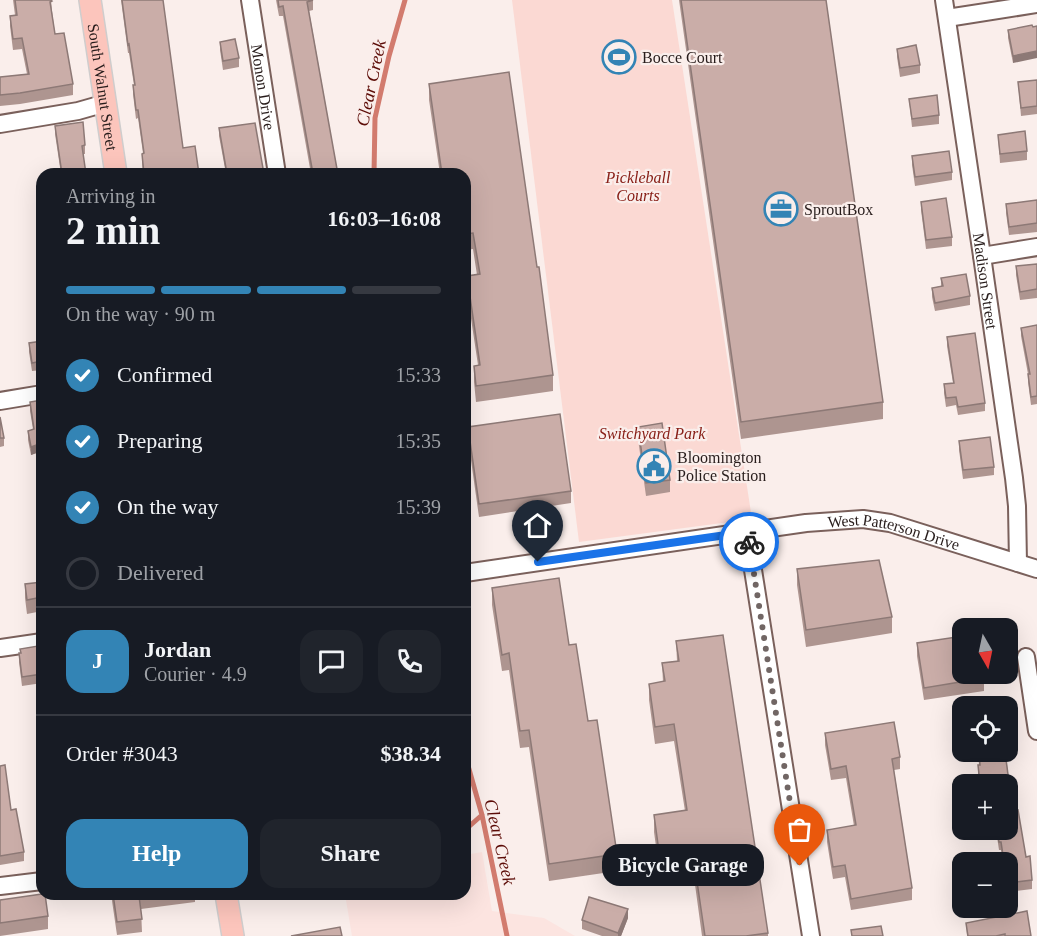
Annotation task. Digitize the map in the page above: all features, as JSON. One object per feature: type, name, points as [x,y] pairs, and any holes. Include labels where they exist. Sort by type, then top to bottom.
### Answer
[{"type":"main road","name":"South Walnut Street","points":[[90,0],[115,168]]},
{"type":"main road","points":[[227,900],[233,936]]},
{"type":"street","name":"Monon Drive","points":[[250,0],[276,168]]},
{"type":"street","name":"Madison Street","points":[[944,0],[1017,506],[1018,563]]},
{"type":"street","points":[[947,18],[1037,4]]},
{"type":"street","points":[[0,124],[78,111],[106,103]]},
{"type":"street","points":[[982,256],[1037,247]]},
{"type":"street","points":[[0,401],[36,395]]},
{"type":"street","name":"West Patterson Drive","points":[[471,572],[806,523],[863,519],[890,523],[1037,569]]},
{"type":"street","points":[[747,532],[811,936]]},
{"type":"street","points":[[0,648],[36,643]]},
{"type":"street","points":[[1026,657],[1037,731]]},
{"type":"street","points":[[0,886],[36,882]]},
{"type":"shaded area","points":[[482,852],[492,911],[544,918],[575,936],[352,936],[346,900],[471,900],[471,854]]},
{"type":"green space","name":"Switchyard Park","points":[[512,0],[672,0],[752,519],[579,542]]},
{"type":"building","points":[[15,0],[52,1],[50,2],[55,34],[64,33],[73,84],[0,95],[0,77],[29,74],[22,38],[13,39],[10,16],[17,15]]},
{"type":"building","points":[[122,0],[163,0],[183,148],[195,146],[198,168],[143,168],[142,154],[144,153]]},
{"type":"building","points":[[278,0],[313,0],[307,2],[337,168],[312,168],[283,6],[279,7]]},
{"type":"building","name":"SproutBox","points":[[681,0],[826,0],[883,402],[741,422]]},
{"type":"building","points":[[1037,26],[1037,51],[1013,56],[1008,30]]},
{"type":"building","points":[[235,39],[239,58],[223,61],[220,42]]},
{"type":"building","points":[[916,45],[920,65],[900,68],[897,49]]},
{"type":"building","points":[[509,72],[553,375],[476,386],[474,366],[480,365],[471,303],[471,275],[480,274],[473,233],[471,233],[471,168],[441,168],[429,84]]},
{"type":"building","points":[[1037,80],[1037,106],[1021,108],[1018,82]]},
{"type":"building","points":[[937,95],[939,115],[912,119],[909,99]]},
{"type":"building","points":[[83,122],[85,145],[82,146],[85,168],[61,168],[55,126]]},
{"type":"building","points":[[255,123],[263,168],[226,168],[219,128]]},
{"type":"building","points":[[1025,131],[1027,151],[1000,154],[998,135]]},
{"type":"building","points":[[949,151],[952,172],[915,177],[912,156]]},
{"type":"building","points":[[946,198],[952,237],[926,240],[921,202]]},
{"type":"building","points":[[1037,200],[1037,223],[1009,227],[1006,204]]},
{"type":"building","points":[[1037,264],[1037,289],[1020,292],[1016,266]]},
{"type":"building","points":[[966,274],[970,296],[935,303],[932,288],[943,286],[941,278]]},
{"type":"building","points":[[1037,325],[1037,396],[1031,397],[1028,374],[1030,374],[1021,328]]},
{"type":"building","points":[[975,333],[985,403],[958,407],[956,397],[946,398],[944,384],[954,383],[947,337]]},
{"type":"building","points":[[36,342],[36,362],[32,363],[29,343]]},
{"type":"building","points":[[36,401],[36,445],[31,447],[28,431],[34,429],[30,402]]},
{"type":"building","points":[[560,414],[571,491],[479,504],[471,448],[471,427]]},
{"type":"building","points":[[0,417],[4,438],[0,438]]},
{"type":"building","name":"Bloomington Police Station","points":[[662,423],[670,480],[646,483],[638,427]]},
{"type":"building","points":[[990,437],[994,467],[963,470],[959,441]]},
{"type":"building","points":[[879,560],[892,617],[806,630],[797,569]]},
{"type":"building","points":[[559,578],[569,645],[576,644],[588,721],[597,720],[617,854],[549,864],[529,730],[520,731],[509,653],[502,655],[492,588]]},
{"type":"building","points":[[36,583],[36,598],[27,600],[25,584]]},
{"type":"building","points":[[723,635],[768,933],[746,936],[705,936],[693,854],[660,859],[654,815],[687,810],[674,724],[655,727],[649,684],[665,681],[662,663],[679,661],[676,641]]},
{"type":"building","points":[[952,638],[952,683],[924,688],[917,643]]},
{"type":"building","points":[[36,646],[36,675],[22,677],[20,649]]},
{"type":"building","points":[[894,722],[900,757],[892,759],[912,888],[851,899],[845,865],[833,867],[827,830],[856,825],[846,766],[831,769],[825,733]]},
{"type":"building","points":[[980,762],[1006,762],[1008,774],[979,774],[978,765]]},
{"type":"building","points":[[5,765],[11,810],[16,809],[24,852],[0,856],[0,766]]},
{"type":"building","points":[[1018,810],[1026,857],[1030,856],[1032,880],[1018,882],[1018,852],[1002,852],[1001,842],[999,840],[1018,840]]},
{"type":"building","points":[[36,895],[36,900],[46,900],[48,916],[0,923],[0,900]]},
{"type":"building","points":[[589,897],[628,909],[618,933],[582,920]]},
{"type":"building","points":[[114,900],[140,900],[142,919],[117,922]]},
{"type":"building","points":[[1027,911],[1031,936],[1005,936],[1005,934],[968,936],[966,923],[991,918],[1018,918],[1018,913]]},
{"type":"building","points":[[881,926],[883,936],[852,936],[851,930]]},
{"type":"building","points":[[340,927],[342,936],[291,936]]},
{"type":"waterway","name":"Clear Creek","points":[[374,168],[375,118],[405,0]]},
{"type":"waterway","name":"Clear Creek","points":[[471,776],[482,815],[507,936]]},
{"type":"waterway","points":[[471,825],[482,815]]},
{"type":"way so far","points":[[749,542],[800,866]]},
{"type":"place","name":"Bocce Court","points":[[619,57]]},
{"type":"place","name":"SproutBox","points":[[781,209]]},
{"type":"place","name":"Bloomington Police Station","points":[[654,466]]},
{"type":"place","name":"Bicycle Garage","points":[[800,866]]},
{"type":"route","points":[[538,562],[747,532],[749,542]]},
{"type":"park label","name":"Pickleball Courts","points":[[638,186]]}]
